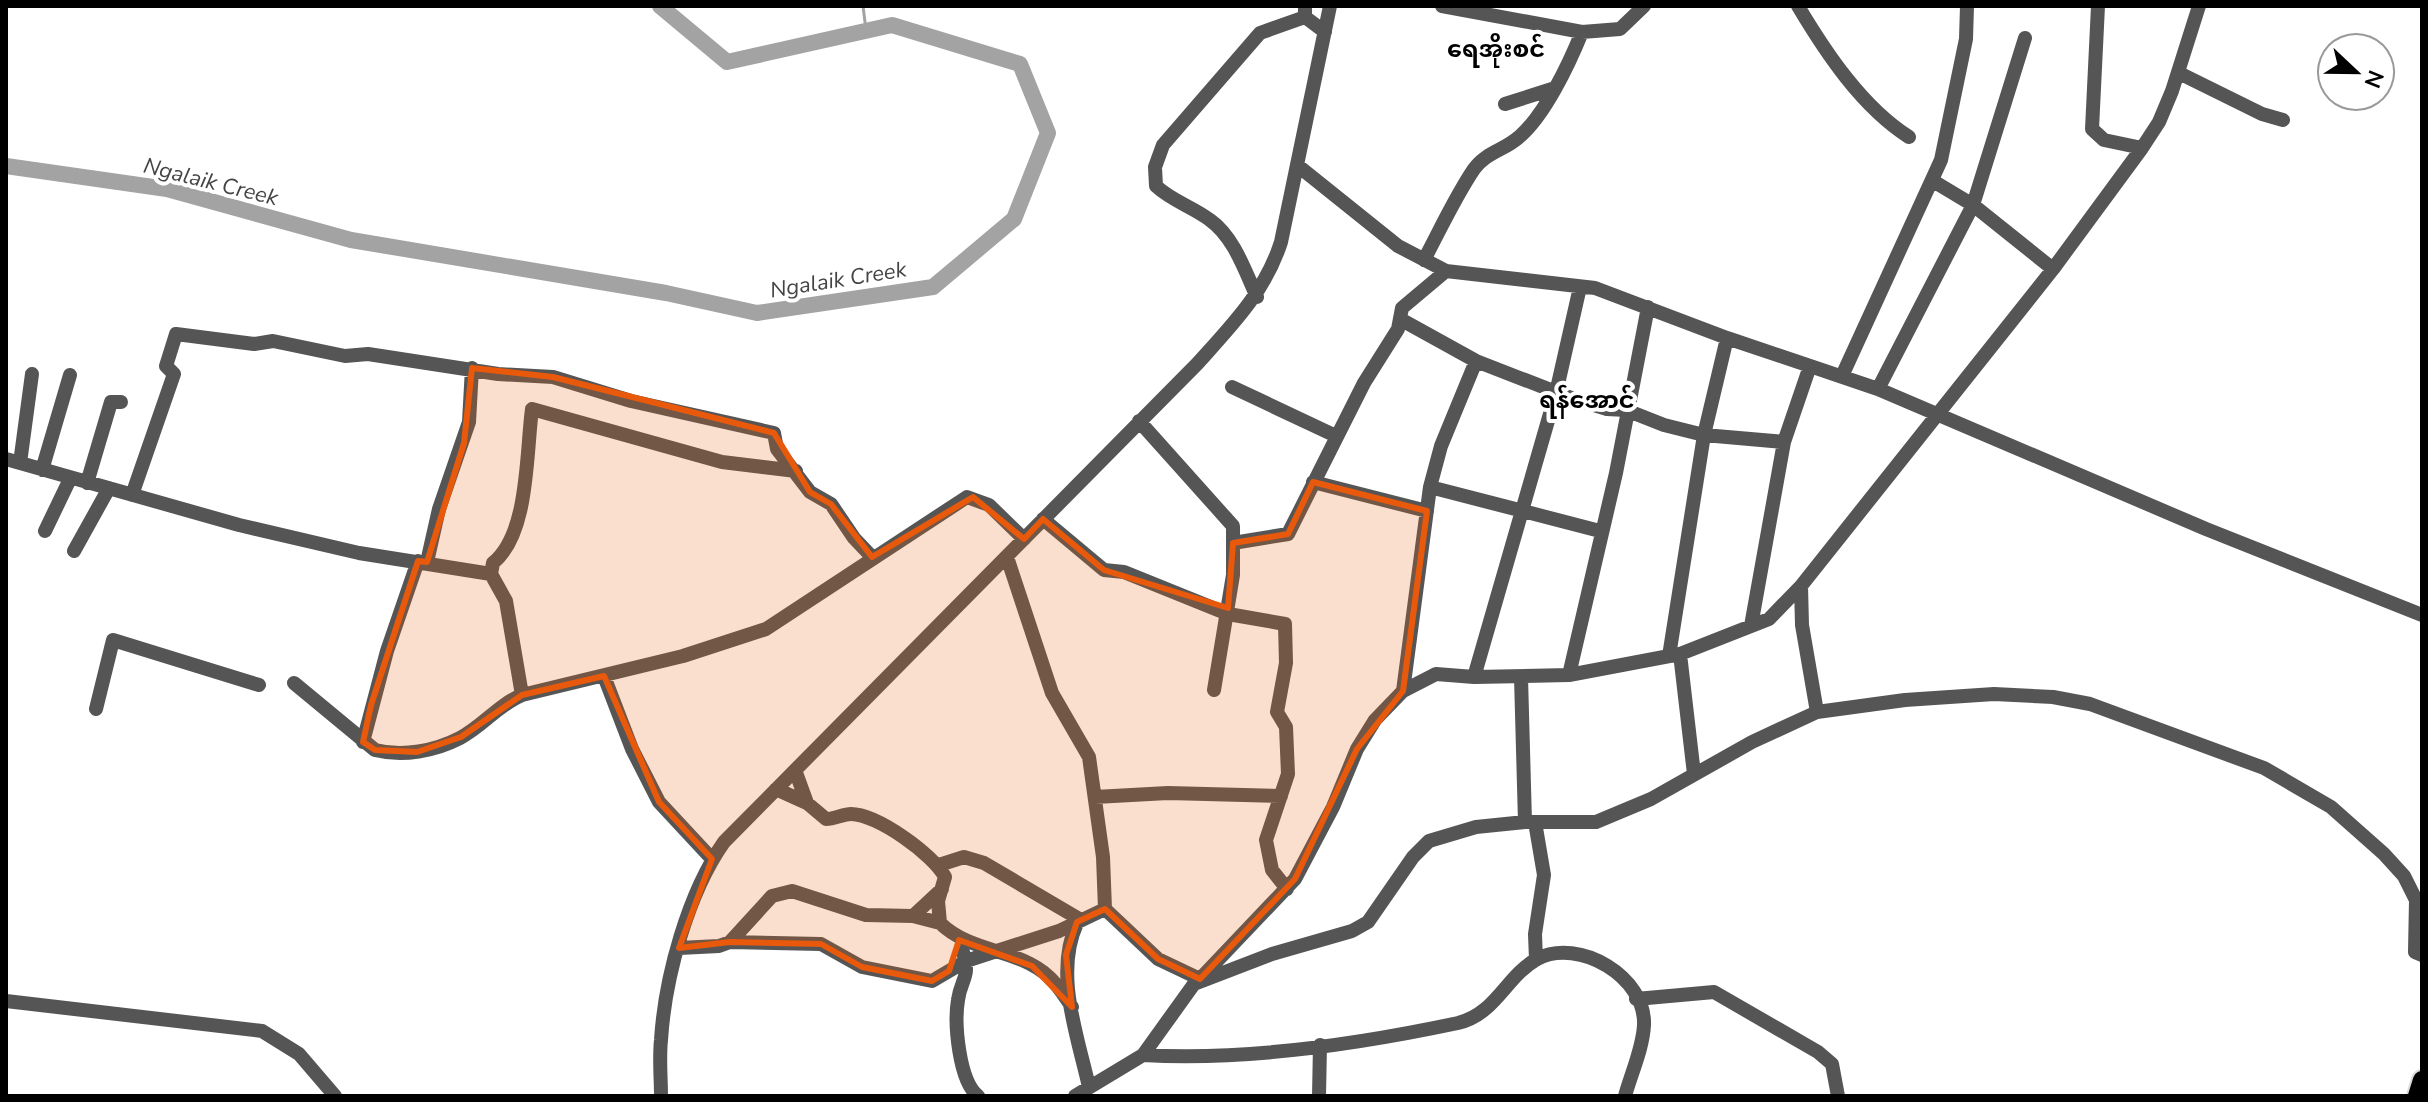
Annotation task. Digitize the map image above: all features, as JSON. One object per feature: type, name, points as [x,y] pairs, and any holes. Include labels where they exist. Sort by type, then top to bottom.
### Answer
[{"type":"main road","points":[[2417,1096],[2422,1080]]},
{"type":"street","points":[[661,1096],[660,1041],[679,948],[686,922],[712,859],[724,842],[1007,557],[1257,297],[1271,272],[1281,242],[1330,6]]},
{"type":"street","points":[[1442,6],[1582,32],[1620,29],[1644,6]]},
{"type":"street","points":[[1798,6],[1818,40],[1866,100],[1909,137]]},
{"type":"street","points":[[1842,376],[1933,181],[1950,132],[1966,39],[1967,6]]},
{"type":"street","points":[[2098,6],[2092,129],[2104,140],[2142,148]]},
{"type":"street","points":[[1075,1096],[1143,1055],[1197,982],[1287,889],[1312,851],[1357,749],[1375,720],[1403,691],[1436,674],[1474,677],[1569,675],[1674,655],[1769,619],[1801,586],[1937,411],[2053,269],[2142,148],[2159,122],[2179,73],[2199,6]]},
{"type":"street","points":[[1257,297],[1234,249],[1213,221],[1167,196],[1156,186],[1155,167],[1163,145],[1260,33],[1305,12],[1325,32]]},
{"type":"street","points":[[1424,260],[1474,169],[1490,153],[1507,147],[1526,131],[1568,65],[1582,32]]},
{"type":"street","points":[[1878,389],[1973,205],[2025,38]]},
{"type":"street","points":[[2179,73],[2262,114],[2283,120]]},
{"type":"street","points":[[1505,104],[1552,89]]},
{"type":"street","points":[[1297,165],[1398,246],[1446,271],[1580,287],[1648,307],[1727,338],[1937,411],[2206,529],[2422,615]]},
{"type":"street","points":[[1933,181],[1973,205],[2053,269]]},
{"type":"street","points":[[1233,543],[1288,534],[1336,436],[1398,329],[1402,308],[1446,271]]},
{"type":"street","points":[[1474,677],[1556,393],[1580,287]]},
{"type":"street","points":[[1569,675],[1600,531],[1616,473],[1648,307]]},
{"type":"street","points":[[1400,319],[1476,361],[1556,393],[1607,409],[1626,410],[1664,425],[1704,435],[1784,442]]},
{"type":"street","points":[[132,495],[174,374],[166,366],[176,334],[254,344],[273,341],[345,356],[368,354],[403,362],[472,368],[498,374],[553,377],[631,401],[774,433],[777,449],[810,492],[831,504],[854,538],[872,557]]},
{"type":"street","points":[[1694,774],[1674,655],[1704,435],[1727,338]]},
{"type":"street","points":[[1403,691],[1430,487],[1441,446],[1476,361]]},
{"type":"street","points":[[1751,626],[1784,442],[1810,366]]},
{"type":"street","points":[[363,742],[387,651],[423,561],[469,422],[472,368]]},
{"type":"street","points":[[32,374],[13,461],[70,479],[344,550],[491,574]]},
{"type":"street","points":[[42,470],[70,375]]},
{"type":"street","points":[[1232,387],[1336,436]]},
{"type":"street","points":[[87,483],[111,402],[121,402]]},
{"type":"street","points":[[522,695],[506,601],[491,574],[493,563],[507,552],[516,533],[529,456],[532,409],[722,462],[796,471]]},
{"type":"street","points":[[1139,421],[1230,520],[1233,543],[1228,614],[1214,690]]},
{"type":"street","points":[[45,531],[70,479]]},
{"type":"street","points":[[1313,482],[1427,511]]},
{"type":"street","points":[[1430,487],[1600,531]]},
{"type":"street","points":[[74,551],[109,488]]},
{"type":"street","points":[[294,683],[375,750],[417,752],[461,737],[504,702],[522,695],[604,676],[766,629],[967,497],[989,505],[1024,539]]},
{"type":"street","points":[[1043,519],[1104,570],[1124,572],[1228,614],[1285,624],[1288,632],[1286,663],[1277,712],[1286,727],[1289,759],[1281,796],[1266,840],[1272,870],[1287,889]]},
{"type":"street","points":[[1007,557],[1052,693],[1089,757],[1105,909],[1158,959],[1197,982]]},
{"type":"street","points":[[1801,586],[1802,625],[1817,712]]},
{"type":"street","points":[[96,709],[113,640],[259,685]]},
{"type":"street","points":[[604,676],[632,749],[659,802],[712,859]]},
{"type":"street","points":[[1521,677],[1530,822],[1544,875],[1535,934],[1536,960]]},
{"type":"street","points":[[1197,982],[1272,954],[1352,931],[1379,910],[1400,874],[1429,841],[1476,827],[1530,822],[1596,822],[1651,799],[1817,712],[1905,700],[1994,694],[2053,697],[2090,704],[2284,776],[2331,807],[2404,876],[2416,900],[2419,924],[2415,952],[2422,955]]},
{"type":"street","points":[[795,770],[807,803]]},
{"type":"street","points":[[776,789],[807,803],[826,819],[849,814],[871,819],[926,852],[939,865],[945,877],[937,914],[940,923]]},
{"type":"street","points":[[1095,797],[1168,793],[1281,796]]},
{"type":"street","points":[[939,865],[964,857],[984,863],[1079,922]]},
{"type":"street","points":[[913,916],[942,889]]},
{"type":"street","points":[[730,942],[772,896],[792,891],[866,915],[913,916],[940,923],[956,937],[1001,952],[1048,976],[1072,1007]]},
{"type":"street","points":[[679,948],[719,946],[730,942],[821,944],[862,967],[894,970],[924,980],[944,974],[966,961],[1001,952],[1079,922],[1105,909]]},
{"type":"street","points":[[1079,922],[1066,955],[1072,1007],[1089,1087]]},
{"type":"street","points":[[956,937],[968,974],[959,994],[963,1077],[968,1093]]},
{"type":"street","points":[[944,974],[957,951],[956,937]]},
{"type":"street","points":[[1143,1055],[1187,1058],[1320,1045],[1477,1016],[1536,960],[1557,953],[1579,953],[1598,959],[1614,970],[1636,999],[1645,1024],[1625,1096]]},
{"type":"street","points":[[944,974],[959,994]]},
{"type":"street","points":[[1636,999],[1714,992],[1818,1052],[1832,1064],[1838,1096]]},
{"type":"street","points":[[6,1001],[262,1031],[299,1054],[335,1096]]},
{"type":"street","points":[[1319,1096],[1320,1045]]},
{"type":"highlighted area","points":[[472,368],[553,377],[774,433],[810,492],[831,504],[872,557],[973,497],[1024,539],[1043,519],[1104,570],[1228,608],[1233,543],[1288,534],[1313,482],[1427,511],[1403,691],[1357,749],[1295,879],[1200,979],[1158,959],[1105,909],[1077,922],[1066,955],[1072,1007],[1032,966],[959,940],[949,971],[932,981],[862,967],[821,944],[730,942],[679,948],[712,859],[659,802],[604,676],[522,695],[461,737],[417,752],[375,750],[363,742],[371,705],[418,561],[427,562],[464,443]]},
{"type":"waterway","name":"Ngalaik Creek","points":[[6,166],[167,189],[351,240],[666,293],[757,313],[933,287],[1014,219],[1048,133],[1020,64],[892,25],[727,62],[660,6]]},
{"type":"waterway","points":[[863,6],[866,30]]},
{"type":"district","name":"ရေအိုးစင်","points":[[1496,49]]},
{"type":"district","name":"ရန်အောင်","points":[[1587,400]]}]
